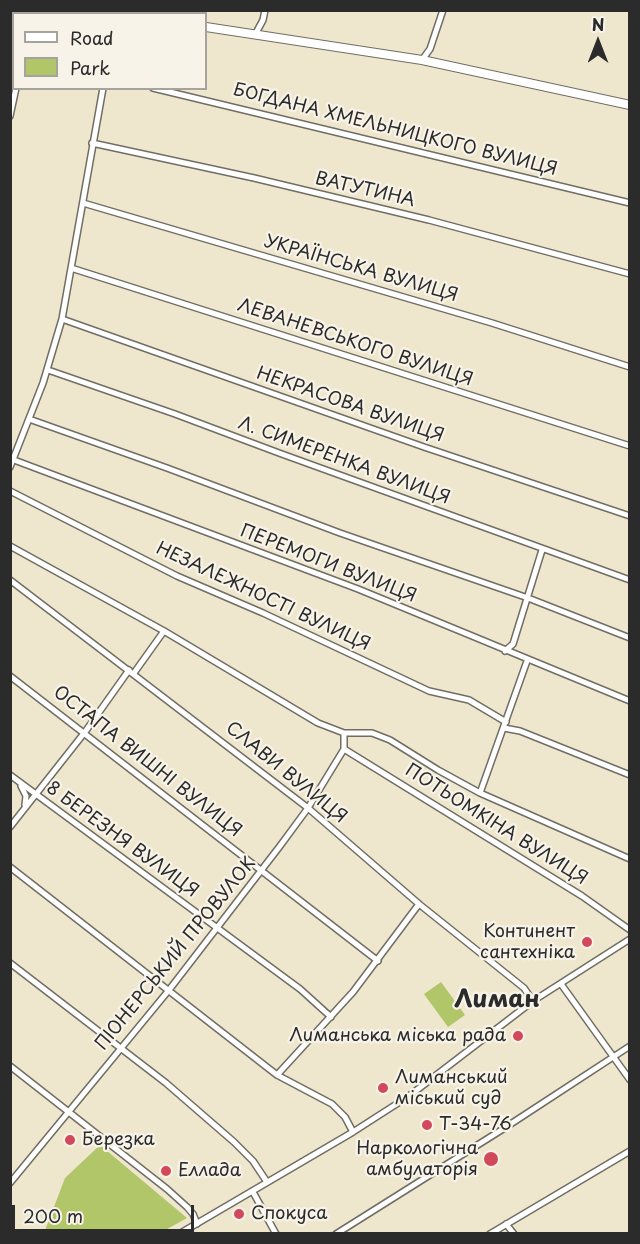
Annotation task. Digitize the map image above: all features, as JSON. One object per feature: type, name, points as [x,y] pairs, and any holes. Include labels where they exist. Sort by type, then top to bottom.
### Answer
[{"type":"main road","points":[[207,27],[422,60],[630,105]]},
{"type":"street","points":[[256,33],[265,10]]},
{"type":"street","points":[[422,60],[430,49],[443,10]]},
{"type":"street","points":[[10,116],[16,90]]},
{"type":"street","points":[[10,467],[48,370],[62,319],[103,90]]},
{"type":"street","name":"БОГДАНА ХМЕЛЬНИЦКОГО ВУЛИЦЯ","points":[[162,90],[630,203]]},
{"type":"street","name":"ВАТУТИНА","points":[[92,143],[429,220],[630,274]]},
{"type":"street","name":"УКРАЇНСЬКА ВУЛИЦЯ","points":[[83,203],[480,320],[630,367]]},
{"type":"street","name":"ЛЕВАНЕВСЬКОГО ВУЛИЦЯ","points":[[71,268],[630,446]]},
{"type":"street","name":"НЕКРАСОВА ВУЛИЦЯ","points":[[62,319],[424,447],[630,516]]},
{"type":"street","name":"Л. СИМЕРЕНКА ВУЛИЦЯ","points":[[48,370],[630,580]]},
{"type":"street","points":[[29,419],[340,533],[528,598],[630,638]]},
{"type":"street","name":"ПЕРЕМОГИ ВУЛИЦЯ","points":[[14,460],[358,589],[630,702]]},
{"type":"street","name":"НЕЗАЛЕЖНОСТІ ВУЛИЦЯ","points":[[10,491],[177,576],[274,618],[429,691],[468,700],[505,725],[630,775]]},
{"type":"street","points":[[10,546],[164,631],[318,723],[344,733],[372,733],[480,793],[630,860]]},
{"type":"street","points":[[505,651],[513,644],[542,550]]},
{"type":"street","name":"СЛАВИ ВУЛИЦЯ","points":[[10,580],[308,808],[419,904],[524,988],[534,1001]]},
{"type":"street","points":[[10,827],[164,631]]},
{"type":"street","points":[[480,793],[527,661]]},
{"type":"street","name":"ОСТАПА ВИШНІ ВУЛИЦЯ","points":[[10,676],[378,961]]},
{"type":"street","points":[[344,733],[344,749]]},
{"type":"street","name":"ПІОНЕРСЬКИЙ ПРОВУЛОК","points":[[10,1183],[169,990],[262,870],[308,808],[344,749]]},
{"type":"street","name":"ПОТЬОМКІНА ВУЛИЦЯ","points":[[344,749],[582,896],[630,930]]},
{"type":"street","name":"8 БЕРЕЗНЯ ВУЛИЦЯ","points":[[10,775],[300,989],[330,1017]]},
{"type":"street","points":[[47,780],[44,793],[49,806]]},
{"type":"street","points":[[19,782],[26,796],[24,809]]},
{"type":"street","points":[[10,867],[278,1075],[332,1104],[345,1118],[353,1132]]},
{"type":"street","points":[[278,1075],[378,961],[419,904]]},
{"type":"street","points":[[179,1233],[253,1192],[409,1096],[534,1001],[630,939]]},
{"type":"street","points":[[10,963],[166,1083],[234,1142],[253,1161],[267,1182]]},
{"type":"street","points":[[561,984],[630,1080]]},
{"type":"street","points":[[336,1233],[503,1129],[630,1046]]},
{"type":"street","points":[[10,1066],[187,1207],[197,1224]]},
{"type":"street","points":[[490,1233],[630,1151]]},
{"type":"street","points":[[10,1170],[18,1176]]},
{"type":"street","points":[[253,1192],[276,1233]]},
{"type":"street","points":[[506,1224],[514,1233]]},
{"type":"green space","points":[[441,982],[465,1015],[448,1027],[424,994]]},
{"type":"green space","points":[[100,1145],[187,1218],[160,1233],[44,1233],[65,1178]]},
{"type":"place","name":"Континент сантехніка","points":[[587,942]]},
{"type":"place","name":"Лиманська міська рада","points":[[518,1036]]},
{"type":"place","name":"Лиманський міський суд","points":[[383,1088]]},
{"type":"place","name":"Т-34-76","points":[[427,1125]]},
{"type":"place","name":"Березка","points":[[70,1140]]},
{"type":"place","name":"Наркологічна амбулаторія","points":[[491,1159]]},
{"type":"place","name":"Еллада","points":[[166,1171]]},
{"type":"place","name":"Спокуса","points":[[239,1214]]},
{"type":"district","name":"Лиман","points":[[497,1000]]}]
